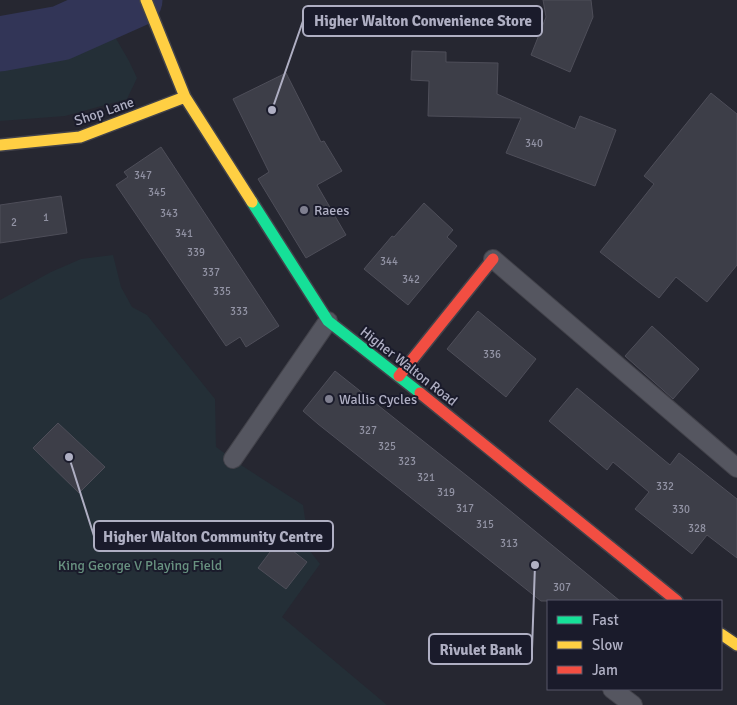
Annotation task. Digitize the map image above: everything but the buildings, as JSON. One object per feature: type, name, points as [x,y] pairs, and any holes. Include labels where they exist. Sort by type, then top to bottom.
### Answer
[{"type":"main road","name":"Higher Walton Road","points":[[146,0],[185,97],[328,321],[399,376],[670,599]]},
{"type":"main road","name":"Shop Lane","points":[[0,145],[80,137],[185,97]]},
{"type":"main road","points":[[399,376],[492,259]]},
{"type":"main road","points":[[722,635],[737,645]]},
{"type":"lane","points":[[492,259],[737,468]]},
{"type":"lane","points":[[233,459],[328,321]]},
{"type":"lane","points":[[613,690],[632,705]]},
{"type":"green space","points":[[114,35],[137,78],[127,99],[65,116],[0,121],[0,71],[58,59]]},
{"type":"green space","name":"King George V Playing Field","points":[[113,255],[121,287],[132,307],[147,315],[215,399],[216,447],[303,505],[310,551],[320,564],[282,617],[387,705],[0,705],[0,300],[51,272],[81,259]]},
{"type":"waterway","points":[[0,44],[61,33],[135,0]]},
{"type":"traffic: fast","points":[[252,202],[328,321],[420,393]]},
{"type":"traffic: slow","points":[[146,0],[185,97],[252,202]]},
{"type":"traffic: slow","points":[[0,145],[80,137],[185,97]]},
{"type":"traffic: slow","points":[[722,635],[737,645]]},
{"type":"traffic: jam","points":[[399,376],[493,259]]},
{"type":"traffic: jam","points":[[420,393],[676,600]]},
{"type":"place","name":"Higher Walton Convenience Store","points":[[272,110]]},
{"type":"place","name":"Raees","points":[[304,210]]},
{"type":"place","name":"Wallis Cycles","points":[[329,399]]},
{"type":"place","name":"Higher Walton Community Centre","points":[[69,457]]},
{"type":"place","name":"Rivulet Bank","points":[[535,565]]}]
